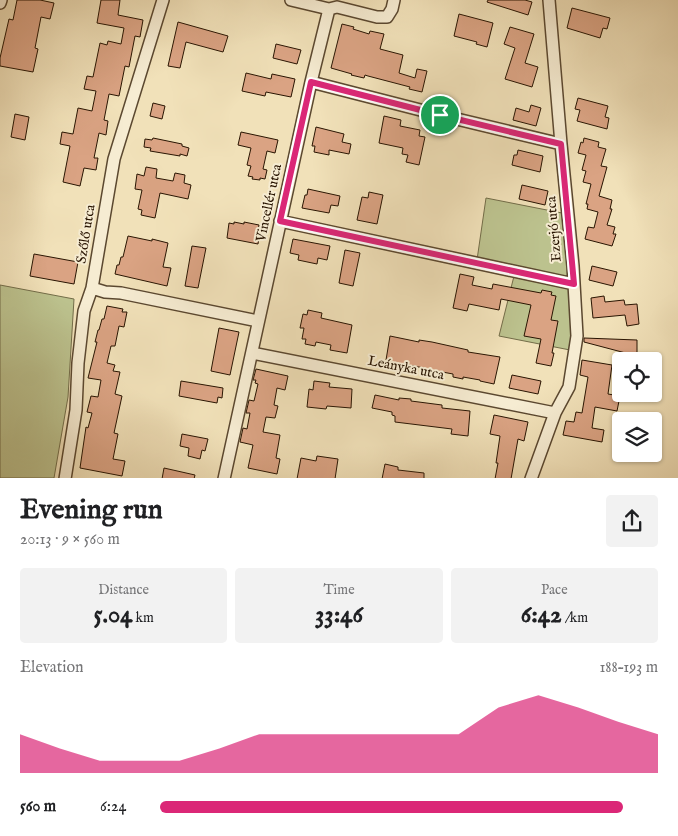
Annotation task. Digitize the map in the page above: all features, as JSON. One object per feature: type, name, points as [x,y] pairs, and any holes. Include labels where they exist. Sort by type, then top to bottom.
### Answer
[{"type":"street","name":"Szőlő utca","points":[[64,478],[76,410],[77,370],[84,311],[92,288],[114,159],[163,0]]},
{"type":"street","points":[[291,0],[330,9],[337,7],[377,17],[387,17],[392,9],[394,0]]},
{"type":"street","name":"Ezerjó utca","points":[[531,478],[556,413],[569,387],[576,336],[574,284],[549,0]]},
{"type":"street","name":"Vincellér utca","points":[[224,478],[311,82],[330,9]]},
{"type":"street","points":[[311,82],[561,144]]},
{"type":"street","points":[[280,221],[574,284]]},
{"type":"street","points":[[92,288],[258,321]]},
{"type":"street","name":"Leányka utca","points":[[252,353],[556,413]]},
{"type":"green space","points":[[486,198],[562,213],[570,280],[477,260]]},
{"type":"green space","points":[[514,276],[571,287],[574,332],[570,350],[499,336]]},
{"type":"green space","points":[[0,285],[74,299],[68,397],[54,478],[0,478]]},
{"type":"building","points":[[17,0],[40,0],[54,3],[50,19],[41,17],[35,48],[38,49],[33,72],[0,66],[0,58],[9,19],[13,20]]},
{"type":"building","points":[[101,0],[120,0],[118,15],[143,20],[140,37],[135,36],[129,67],[125,66],[119,96],[109,94],[104,120],[108,121],[106,135],[99,133],[94,158],[98,158],[96,170],[84,168],[80,186],[63,182],[70,146],[60,144],[62,132],[73,134],[78,108],[92,111],[96,91],[84,89],[87,76],[93,77],[100,43],[107,45],[108,41],[121,44],[124,28],[97,23]]},
{"type":"building","points":[[488,0],[525,0],[532,2],[528,15],[487,2]]},
{"type":"building","points":[[572,8],[610,18],[607,29],[603,28],[600,38],[567,28]]},
{"type":"building","points":[[459,14],[493,23],[487,47],[476,44],[477,42],[454,36]]},
{"type":"building","points":[[178,22],[228,36],[223,52],[186,42],[180,68],[168,66]]},
{"type":"building","points":[[342,24],[369,34],[370,31],[384,34],[380,49],[403,55],[399,73],[415,78],[417,69],[427,71],[422,92],[365,75],[364,78],[331,68]]},
{"type":"building","points":[[510,27],[534,34],[525,63],[538,67],[532,87],[505,79],[515,48],[504,44]]},
{"type":"building","points":[[276,44],[301,50],[297,64],[273,58]]},
{"type":"building","points":[[246,73],[271,79],[272,74],[295,79],[291,97],[266,92],[265,96],[242,91]]},
{"type":"building","points":[[578,98],[608,106],[605,117],[609,118],[607,129],[577,121],[580,110],[575,109]]},
{"type":"building","points":[[153,103],[165,106],[162,119],[150,116]]},
{"type":"building","points":[[531,105],[541,108],[536,126],[513,120],[516,108],[529,112]]},
{"type":"building","points":[[15,114],[29,117],[25,140],[11,137]]},
{"type":"building","points":[[384,116],[401,120],[400,126],[420,130],[419,136],[425,137],[419,165],[406,162],[408,155],[402,154],[403,148],[379,143]]},
{"type":"building","points":[[316,127],[344,134],[342,142],[351,144],[349,154],[329,150],[329,155],[314,152],[315,146],[312,146]]},
{"type":"building","points":[[241,132],[278,140],[275,153],[267,151],[263,169],[267,170],[265,179],[252,179],[253,177],[248,176],[251,166],[247,165],[251,148],[238,145]]},
{"type":"building","points":[[153,138],[182,144],[182,146],[189,148],[187,156],[150,151],[151,148],[144,147],[145,139],[152,140]]},
{"type":"building","points":[[584,138],[599,142],[598,147],[606,149],[601,166],[607,167],[599,196],[612,200],[610,209],[612,209],[607,225],[615,227],[613,234],[616,234],[612,246],[585,239],[588,227],[594,228],[598,212],[587,209],[588,204],[586,204],[591,184],[583,182],[586,171],[582,170],[586,155],[578,153]]},
{"type":"building","points":[[518,150],[543,156],[540,172],[512,165],[514,155],[517,155]]},
{"type":"building","points":[[146,167],[157,169],[156,178],[173,181],[175,173],[185,175],[184,183],[191,185],[188,199],[160,193],[155,218],[141,215],[142,210],[138,209],[142,190],[135,189],[137,174],[144,176]]},
{"type":"building","points":[[522,185],[548,191],[545,205],[519,199]]},
{"type":"building","points":[[308,189],[340,196],[338,206],[331,205],[329,213],[302,208]]},
{"type":"building","points":[[369,192],[383,195],[377,224],[357,220],[362,197],[368,198]]},
{"type":"building","points":[[234,222],[259,225],[258,244],[227,238],[229,223],[234,224]]},
{"type":"building","points":[[128,236],[168,243],[163,267],[171,268],[167,286],[115,274],[117,265],[119,265],[121,257],[123,257]]},
{"type":"building","points":[[293,239],[330,246],[327,260],[318,258],[317,264],[298,260],[299,255],[290,253]]},
{"type":"building","points":[[192,246],[206,248],[198,288],[185,286]]},
{"type":"building","points":[[345,250],[360,253],[353,286],[339,283]]},
{"type":"building","points":[[34,254],[78,262],[74,284],[30,276]]},
{"type":"building","points":[[592,266],[617,272],[613,286],[589,280]]},
{"type":"building","points":[[460,274],[474,277],[472,285],[492,289],[493,284],[541,293],[542,290],[552,292],[551,295],[556,296],[551,320],[558,321],[551,366],[536,363],[541,339],[524,336],[531,305],[501,299],[499,310],[469,304],[467,311],[453,308]]},
{"type":"building","points":[[604,296],[605,302],[624,300],[625,305],[637,304],[639,324],[627,326],[625,315],[593,318],[591,298]]},
{"type":"building","points":[[107,306],[123,309],[122,312],[127,312],[124,327],[119,326],[115,346],[111,346],[107,363],[115,365],[113,371],[120,372],[115,394],[122,396],[114,433],[118,434],[113,459],[125,461],[122,476],[80,468],[86,427],[88,428],[92,413],[87,412],[91,396],[98,397],[101,380],[88,378],[98,330],[102,319],[104,319]]},
{"type":"building","points":[[308,310],[322,313],[321,318],[352,325],[347,353],[330,350],[331,345],[316,342],[315,346],[305,344],[306,339],[302,339],[304,328],[300,328],[303,314],[307,315]]},
{"type":"building","points":[[219,328],[239,332],[230,375],[211,371]]},
{"type":"building","points":[[390,336],[419,342],[419,340],[432,342],[468,350],[468,352],[500,357],[494,384],[463,377],[463,379],[453,377],[453,374],[437,371],[433,371],[433,373],[423,371],[424,368],[408,365],[407,369],[391,366],[392,361],[386,360]]},
{"type":"building","points":[[584,338],[637,340],[637,352],[622,352],[584,342]]},
{"type":"building","points":[[582,360],[612,365],[608,394],[612,395],[612,402],[619,402],[617,411],[595,407],[592,428],[604,430],[602,442],[563,435],[566,421],[574,422],[576,412],[582,413],[588,377],[580,375]]},
{"type":"building","points":[[256,369],[288,376],[285,390],[277,388],[274,405],[278,406],[275,418],[266,417],[263,432],[280,435],[276,458],[280,459],[277,474],[248,468],[253,445],[240,442],[243,428],[247,429],[250,413],[246,413],[249,400],[254,401],[258,384],[255,383],[256,380],[253,380]]},
{"type":"building","points":[[512,375],[541,381],[538,394],[509,388]]},
{"type":"building","points":[[181,381],[223,388],[222,398],[218,397],[217,403],[179,396]]},
{"type":"building","points":[[314,381],[330,383],[329,387],[352,389],[351,408],[327,406],[326,409],[307,407],[309,389],[313,390]]},
{"type":"building","points":[[375,395],[399,400],[399,398],[411,399],[411,401],[442,405],[442,408],[470,411],[468,436],[451,434],[452,429],[395,422],[395,416],[392,415],[392,412],[372,408]]},
{"type":"building","points":[[494,415],[528,422],[524,441],[518,439],[511,478],[495,478],[500,436],[490,434]]},
{"type":"building","points":[[182,434],[208,439],[205,451],[202,450],[200,459],[188,456],[189,448],[180,446]]},
{"type":"building","points":[[317,456],[338,459],[335,478],[297,478],[301,458],[316,461]]},
{"type":"building","points":[[385,464],[398,467],[398,470],[424,473],[424,478],[382,478]]},
{"type":"building","points":[[164,468],[195,475],[194,478],[162,478]]},
{"type":"route","points":[[311,82],[440,115],[561,144],[574,284],[280,221],[311,82]]}]
